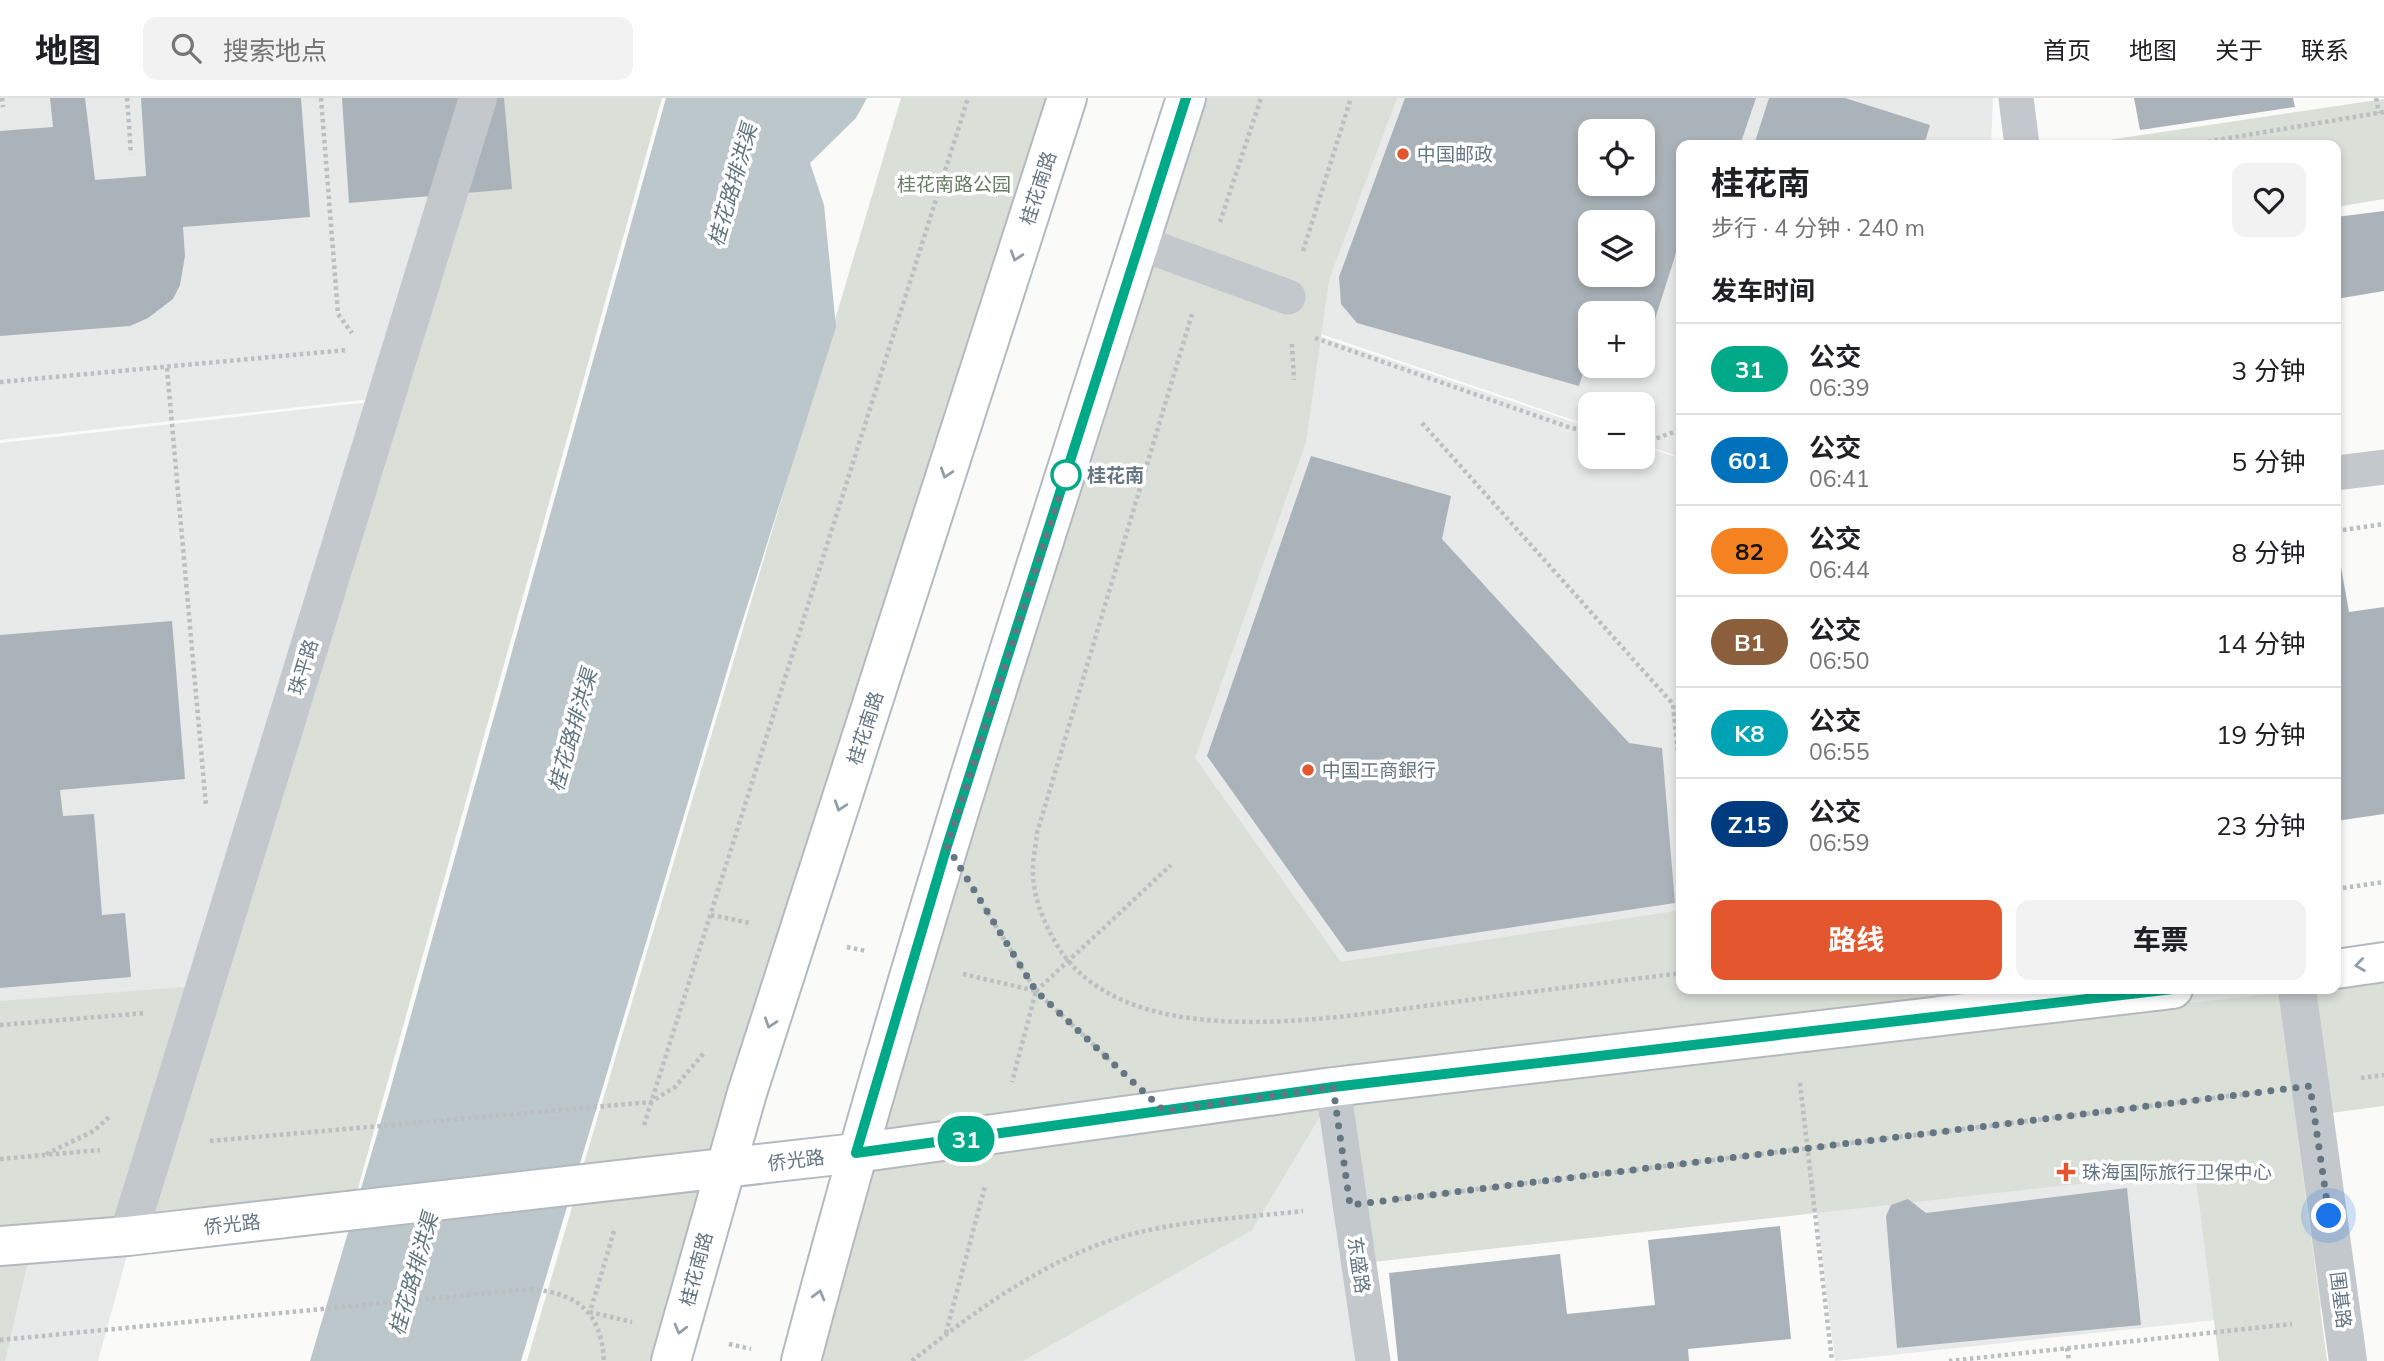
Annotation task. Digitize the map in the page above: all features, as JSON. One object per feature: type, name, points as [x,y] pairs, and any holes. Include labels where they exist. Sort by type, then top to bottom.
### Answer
[{"type":"main road","name":"桂花南路","points":[[675,1347],[723,1169],[1067,98]]},
{"type":"main road","points":[[802,1360],[856,1153],[947,846],[1186,98]]},
{"type":"main road","points":[[2341,968],[2384,962]]},
{"type":"main road","name":"侨光路","points":[[0,1246],[128,1236],[856,1153],[1333,1087],[1794,1033],[1954,1002],[2089,994]]},
{"type":"street","name":"珠平路","points":[[128,1236],[478,98]]},
{"type":"street","name":"围基路","points":[[2298,994],[2348,1361]]},
{"type":"lane","points":[[2016,98],[2021,140]]},
{"type":"lane","points":[[1140,243],[1206,267],[1289,313]]},
{"type":"lane","points":[[2341,472],[2384,467]]},
{"type":"lane","name":"东盛路","points":[[1333,1087],[1373,1361]]},
{"type":"path","points":[[2,98],[3,107]]},
{"type":"path","points":[[127,98],[131,153]]},
{"type":"path","points":[[321,98],[338,314],[358,340]]},
{"type":"path","points":[[604,1361],[602,1335],[590,1312],[968,98]]},
{"type":"path","points":[[1261,98],[1206,267],[1037,833],[1033,875],[1042,918],[1065,961],[1104,993],[1167,1016],[1250,1021],[1329,1018],[1676,974]]},
{"type":"path","points":[[1294,380],[1289,313],[1351,98]]},
{"type":"path","points":[[2228,140],[2381,112],[2376,98]]},
{"type":"path","points":[[1289,313],[1578,429]]},
{"type":"path","points":[[0,382],[351,350]]},
{"type":"path","points":[[167,368],[207,816]]},
{"type":"path","points":[[1422,423],[1673,704],[1676,734]]},
{"type":"path","points":[[1655,439],[1676,431]]},
{"type":"path","points":[[2341,530],[2384,524]]},
{"type":"path","points":[[947,846],[1036,991],[1164,1111]]},
{"type":"path","points":[[1036,991],[1065,961],[1171,865]]},
{"type":"path","points":[[2341,887],[2384,882]]},
{"type":"path","points":[[0,1025],[155,1012]]},
{"type":"path","points":[[1794,1033],[1832,1361]]},
{"type":"path","points":[[912,1361],[946,1334],[1021,1285],[1066,1260],[1117,1239],[1161,1228],[1808,1150],[2310,1086],[2384,1074]]},
{"type":"path","points":[[332,1130],[619,1105]]},
{"type":"path","points":[[0,1340],[516,1290],[553,1291],[570,1298],[590,1312],[675,1347],[802,1360]]},
{"type":"path","points":[[1949,1361],[2343,1318]]},
{"type":"path","points":[[2067,1348],[2069,1361]]},
{"type":"shaded area","points":[[0,98],[473,98],[380,398],[0,440]]},
{"type":"shaded area","points":[[1190,98],[1993,98],[1991,140],[1676,140],[1676,456],[1655,448],[1655,392],[1578,392],[1578,422],[1136,271]]},
{"type":"shaded area","points":[[1134,273],[1578,424],[1578,469],[1655,469],[1655,450],[1676,457],[1676,991],[1333,1090],[1371,1361],[804,1361],[860,1150]]},
{"type":"shaded area","points":[[379,401],[125,1233],[0,1243],[0,443]]},
{"type":"shaded area","name":"珠海国际旅行卫保中心","points":[[2149,994],[2296,994],[2338,1307],[1835,1361],[1795,1037]]},
{"type":"shaded area","points":[[132,1237],[98,1361],[0,1361],[0,1247]]},
{"type":"green space","points":[[482,98],[662,98],[353,1206],[135,1230]]},
{"type":"green space","name":"桂花南路公园","points":[[901,98],[1060,98],[718,1164],[579,1180]]},
{"type":"green space","points":[[1202,98],[1397,98],[1329,280],[1306,442],[1195,758],[1341,962],[1676,911],[1676,994],[1942,994],[1943,1006],[870,1139]]},
{"type":"green space","points":[[2384,99],[2384,199],[2341,206],[2341,140],[2109,140]]},
{"type":"green space","points":[[2384,977],[2384,1106],[2331,1113],[2315,994],[2341,994],[2341,982]]},
{"type":"green space","points":[[185,987],[114,1224],[0,1234],[0,1001]]},
{"type":"green space","points":[[2279,994],[2327,1361],[2219,1361],[2195,1171],[1373,1262],[1348,1097]]},
{"type":"green space","points":[[1328,1103],[1252,1230],[1023,1361],[816,1361],[866,1166]]},
{"type":"green space","points":[[710,1180],[661,1361],[527,1361],[575,1197]]},
{"type":"green space","points":[[30,1253],[5,1361],[0,1361],[0,1256]]},
{"type":"water","name":"桂花路排洪渠","points":[[666,98],[867,98],[856,118],[810,163],[824,205],[836,327],[737,638],[521,1361],[310,1361],[389,1094]]},
{"type":"building","points":[[50,98],[85,98],[95,180],[146,176],[141,98],[301,98],[310,217],[183,227],[185,256],[180,285],[173,299],[148,318],[130,326],[0,336],[0,131],[53,127]]},
{"type":"building","points":[[342,98],[504,98],[512,189],[349,203]]},
{"type":"building","points":[[1405,98],[1756,98],[1742,140],[1676,140],[1676,253],[1655,319],[1655,301],[1578,301],[1578,378],[1582,378],[1579,386],[1357,323],[1341,304],[1339,277]]},
{"type":"building","points":[[1769,98],[1845,98],[1930,125],[1926,140],[1756,140]]},
{"type":"building","points":[[2134,98],[2293,98],[2295,107],[2140,130]]},
{"type":"building","points":[[2384,211],[2384,291],[2341,298],[2341,216]]},
{"type":"building","points":[[1311,456],[1451,496],[1442,539],[1629,743],[1662,748],[1675,903],[1347,952],[1207,756]]},
{"type":"building","points":[[2341,567],[2349,612],[2384,607],[2384,814],[2341,820]]},
{"type":"building","points":[[172,621],[185,779],[60,790],[63,816],[94,814],[102,915],[125,913],[131,977],[0,988],[0,635]]},
{"type":"building","points":[[2127,1188],[2141,1325],[1897,1348],[1886,1216],[1891,1205],[1908,1199],[1926,1213]]},
{"type":"building","points":[[1780,1226],[1791,1339],[1688,1349],[1689,1361],[1398,1361],[1389,1273],[1560,1254],[1567,1314],[1655,1305],[1648,1240]]},
{"type":"bus line","name":"31","points":[[1186,98],[947,846],[856,1153],[1333,1087],[2131,994]]},
{"type":"place","name":"中国邮政","points":[[1403,154]]},
{"type":"place","name":"桂花南","points":[[1066,475]]},
{"type":"place","name":"中国工商銀行","points":[[1308,770]]},
{"type":"place","name":"珠海国际旅行卫保中心","points":[[2066,1172]]},
{"type":"route","points":[[1066,475],[947,846],[1036,991],[1164,1111],[1333,1087],[1350,1205],[2310,1086],[2329,1216]]}]
